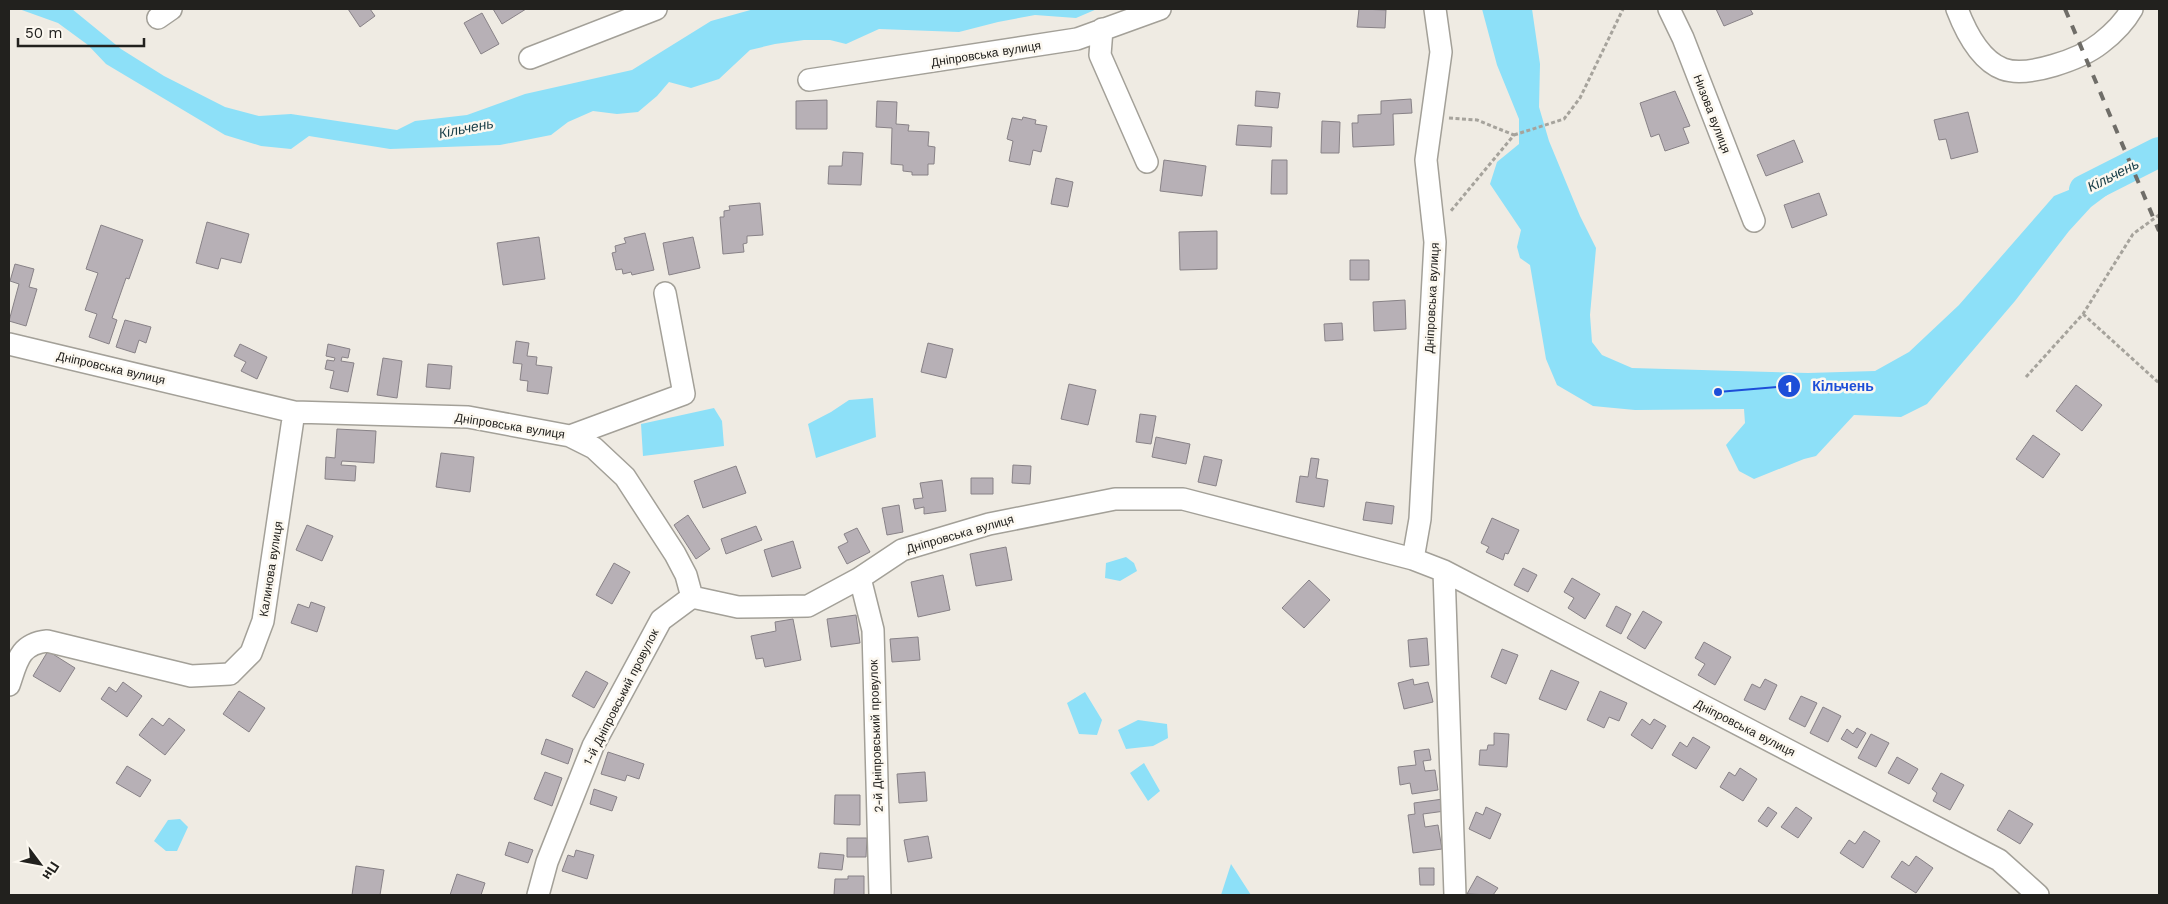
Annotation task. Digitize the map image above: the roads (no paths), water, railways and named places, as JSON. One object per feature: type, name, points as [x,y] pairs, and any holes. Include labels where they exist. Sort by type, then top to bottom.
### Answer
[{"type":"street","points":[[530,58],[656,9]]},
{"type":"street","name":"Дніпровська вулиця","points":[[808,80],[1077,40],[1102,29],[1160,9]]},
{"type":"street","name":"Дніпровська вулиця","points":[[1413,558],[1420,510],[1435,242],[1426,160],[1430,120],[1441,52],[1435,9]]},
{"type":"street","name":"Низова вулиця","points":[[1669,9],[1683,38],[1754,221]]},
{"type":"street","points":[[1957,9],[1977,50],[2003,69],[2034,71],[2068,60],[2100,44],[2124,24],[2132,9]]},
{"type":"street","points":[[1102,29],[1100,55],[1147,162]]},
{"type":"street","points":[[570,436],[684,394],[665,293]]},
{"type":"street","name":"Дніпровська вулиця","points":[[9,344],[294,412],[468,417],[570,436],[594,448],[625,477],[675,554],[686,575],[692,597],[738,606],[808,606],[860,578],[902,550],[989,524],[1115,499],[1183,499],[1413,558],[1444,571],[1999,860],[2038,895]]},
{"type":"street","name":"Калинова вулиця","points":[[9,685],[20,655],[33,642],[47,641],[191,676],[230,674],[251,653],[263,621],[294,412]]},
{"type":"street","points":[[1444,571],[1455,895]]},
{"type":"street","name":"2-й Дніпровський провулок","points":[[860,578],[873,630],[880,895]]},
{"type":"street","name":"1-й Дніпровський провулок","points":[[538,895],[547,862],[593,746],[661,620],[692,597]]},
{"type":"water","points":[[19,9],[72,9],[121,49],[164,76],[225,107],[259,116],[291,114],[397,130],[415,121],[467,115],[525,94],[632,70],[711,21],[754,9],[1097,9],[1076,18],[1035,15],[959,32],[879,29],[846,44],[830,40],[804,40],[775,44],[750,50],[719,79],[691,88],[669,82],[657,96],[638,112],[617,114],[593,111],[568,122],[551,135],[500,145],[390,149],[309,136],[291,149],[261,146],[225,135],[106,64],[88,45],[58,23]]},
{"type":"water","points":[[1482,9],[1532,9],[1540,64],[1539,107],[1549,141],[1580,216],[1596,248],[1590,315],[1592,342],[1602,355],[1632,368],[1808,373],[1875,371],[1909,352],[1959,305],[2054,196],[2096,179],[2115,160],[2121,172],[2115,189],[2091,207],[2069,231],[2015,301],[1927,404],[1901,417],[1854,415],[1816,456],[1754,479],[1739,471],[1726,445],[1745,423],[1744,409],[1635,410],[1593,406],[1557,385],[1546,359],[1530,265],[1520,258],[1517,247],[1521,230],[1490,184],[1497,162],[1519,144],[1519,119],[1497,65]]},
{"type":"water","points":[[873,398],[876,437],[816,458],[808,424],[849,400]]},
{"type":"water","points":[[714,408],[722,421],[724,446],[643,456],[641,424]]},
{"type":"water","points":[[1126,557],[1134,563],[1137,571],[1120,581],[1105,578],[1106,563]]},
{"type":"water","points":[[1085,692],[1102,720],[1097,735],[1079,734],[1067,703]]},
{"type":"water","points":[[1138,720],[1167,724],[1168,738],[1153,746],[1126,749],[1118,730]]},
{"type":"water","points":[[1144,763],[1160,791],[1148,801],[1130,773]]},
{"type":"water","points":[[180,819],[188,827],[177,851],[166,851],[154,841],[168,820]]},
{"type":"water","points":[[1231,864],[1251,895],[1221,895]]},
{"type":"waterway","name":"Кільчень","points":[[2084,190],[2159,152]]},
{"type":"railway","points":[[2065,9],[2159,231]]},
{"type":"place","name":"Кільчень","points":[[1718,392]]}]
